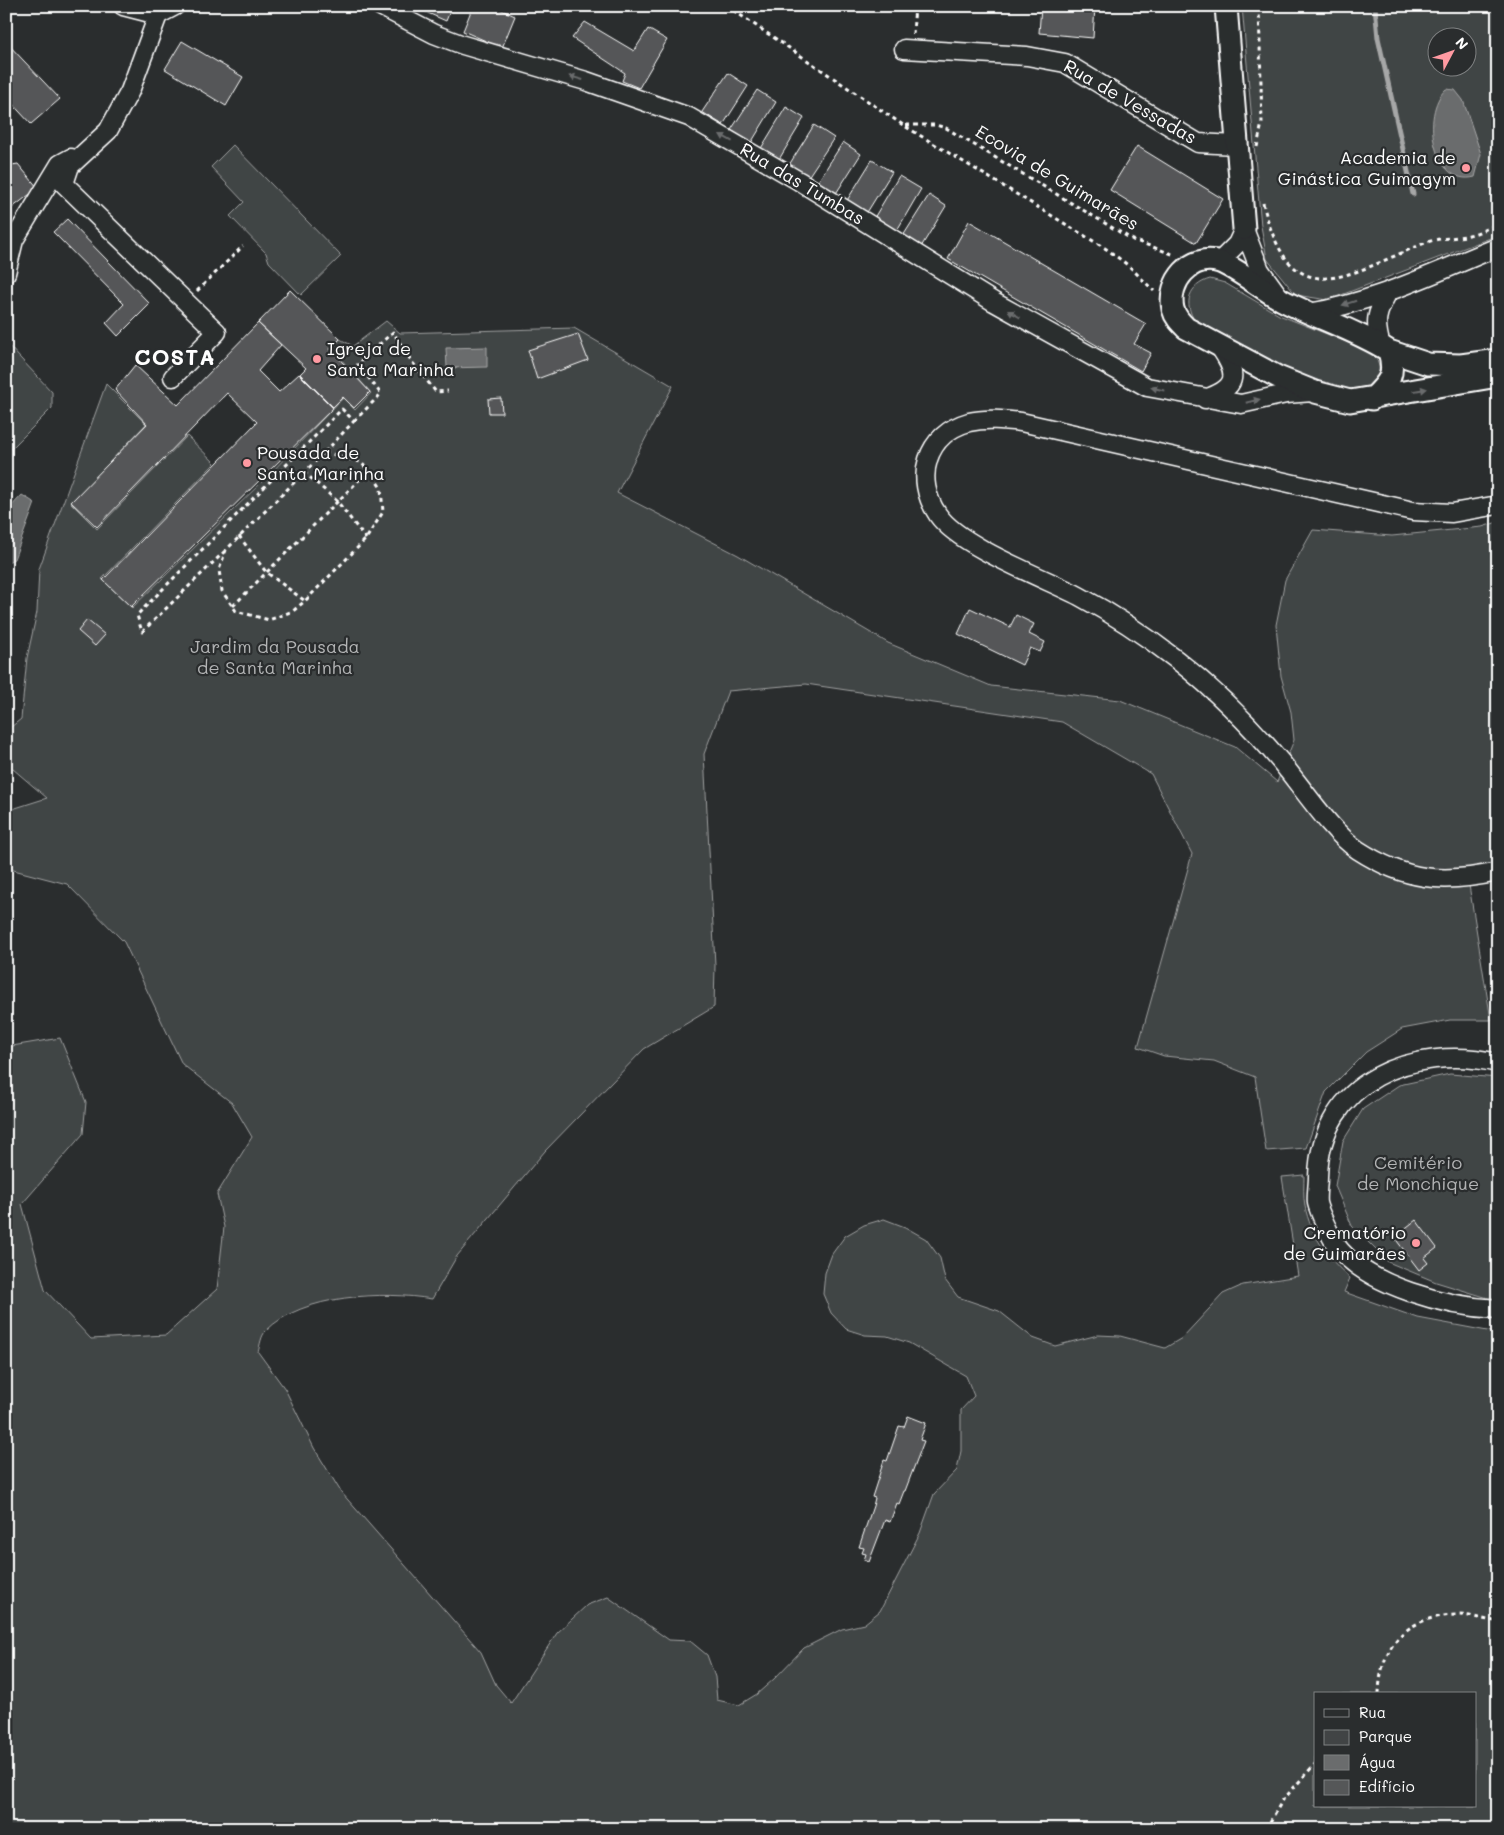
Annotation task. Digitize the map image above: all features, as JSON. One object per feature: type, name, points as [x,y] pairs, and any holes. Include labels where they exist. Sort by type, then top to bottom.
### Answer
[{"type":"street","points":[[122,6],[158,15]]},
{"type":"street","points":[[172,377],[217,332],[64,184],[70,166],[108,131],[130,91],[158,15],[175,6]]},
{"type":"street","name":"Rua das Tumbas","points":[[380,6],[434,34],[586,81],[689,117],[782,171],[994,302],[1118,373],[1147,387],[1241,404],[1286,394],[1315,392]]},
{"type":"street","points":[[1226,6],[1246,150],[1244,229],[1260,270],[1282,300]]},
{"type":"street","name":"Rua de Vessadas","points":[[908,50],[1027,56],[1065,63],[1198,143],[1246,150]]},
{"type":"street","points":[[6,273],[14,240],[60,164],[92,147]]},
{"type":"street","points":[[1219,262],[1237,244],[1244,229]]},
{"type":"street","points":[[1309,313],[1331,309],[1388,292],[1498,247]]},
{"type":"street","points":[[1498,360],[1461,365],[1428,364],[1385,349],[1282,300],[1219,262],[1198,262],[1183,271],[1174,285],[1173,308],[1177,319],[1186,328],[1222,349],[1278,377],[1315,392],[1350,401],[1372,399],[1498,376]]},
{"type":"street","points":[[1372,399],[1386,386],[1391,377],[1392,364],[1376,329],[1376,313],[1388,292]]},
{"type":"street","points":[[1205,398],[1224,392],[1231,382],[1233,367],[1222,349]]},
{"type":"street","points":[[1498,505],[1452,513],[1413,511],[1021,422],[995,420],[969,422],[942,435],[928,457],[924,473],[927,492],[938,515],[956,532],[1002,559],[1080,597],[1119,619],[1177,660],[1241,718],[1334,827],[1356,849],[1392,868],[1429,879],[1468,879],[1498,872]]},
{"type":"street","points":[[1498,1063],[1463,1059],[1424,1060],[1392,1068],[1364,1084],[1334,1116],[1318,1154],[1317,1204],[1336,1245],[1367,1273],[1415,1294],[1471,1308],[1498,1309]]},
{"type":"path","points":[[727,6],[903,125],[1112,254],[1140,276],[1158,296]]},
{"type":"path","points":[[908,50],[915,6]]},
{"type":"path","points":[[1246,150],[1262,123],[1259,6]]},
{"type":"path","name":"Ecovia de Guimarães","points":[[903,125],[936,125],[946,128],[1133,240],[1149,248],[1198,262]]},
{"type":"path","points":[[1261,197],[1274,237],[1288,263],[1294,269],[1328,280],[1358,271],[1427,242],[1470,235],[1498,224]]},
{"type":"path","points":[[204,285],[243,246]]},
{"type":"path","points":[[354,421],[342,409],[136,614],[142,632],[325,452],[381,394],[358,364],[393,332],[412,362],[436,392],[448,391]]},
{"type":"path","points":[[226,550],[220,570],[222,591],[236,611],[269,620],[293,611],[305,601],[366,539],[384,512],[381,488],[369,470],[360,462],[325,452]]},
{"type":"path","points":[[232,606],[369,470]]},
{"type":"path","points":[[304,472],[338,501],[366,539]]},
{"type":"path","points":[[239,536],[266,572],[305,601]]},
{"type":"path","points":[[1379,1692],[1383,1663],[1390,1646],[1416,1623],[1440,1616],[1461,1615],[1498,1621]]},
{"type":"path","points":[[1266,1829],[1282,1801],[1314,1765]]},
{"type":"green space","points":[[1242,6],[1498,6],[1498,235],[1328,300],[1296,295],[1267,259],[1261,226]]},
{"type":"green space","points":[[233,145],[341,256],[301,295],[269,262],[266,253],[230,216],[244,202],[211,167]]},
{"type":"green space","points":[[1210,279],[1225,283],[1279,315],[1372,352],[1379,365],[1376,380],[1362,394],[1301,377],[1195,321],[1189,308],[1190,296],[1197,286]]},
{"type":"green space","name":"Jardim da Pousada de Santa Marinha","points":[[386,321],[400,333],[574,328],[673,386],[617,493],[738,555],[888,643],[991,686],[1120,700],[1235,747],[1277,782],[1294,740],[1291,712],[1281,676],[1276,625],[1285,580],[1313,530],[1392,536],[1482,527],[1498,522],[1498,871],[1468,879],[1491,1020],[1450,1020],[1402,1029],[1366,1052],[1326,1092],[1306,1148],[1266,1151],[1255,1077],[1214,1061],[1164,1056],[1138,1047],[1192,854],[1151,774],[1062,722],[806,684],[728,691],[704,754],[715,965],[714,1007],[644,1049],[545,1151],[457,1256],[432,1299],[391,1295],[368,1296],[344,1298],[300,1309],[281,1319],[264,1333],[258,1352],[285,1389],[314,1448],[341,1492],[481,1652],[496,1685],[511,1703],[557,1633],[587,1605],[608,1597],[669,1640],[690,1641],[707,1655],[715,1677],[717,1700],[739,1705],[757,1694],[804,1648],[842,1629],[864,1624],[880,1611],[920,1533],[934,1494],[957,1470],[961,1451],[961,1410],[974,1396],[966,1376],[909,1343],[887,1336],[865,1335],[846,1329],[831,1313],[823,1294],[825,1273],[832,1254],[845,1236],[864,1225],[884,1219],[905,1227],[926,1239],[940,1258],[945,1280],[958,1297],[999,1311],[1033,1338],[1055,1346],[1098,1335],[1120,1336],[1165,1348],[1182,1338],[1223,1294],[1243,1285],[1298,1276],[1282,1177],[1304,1175],[1304,1202],[1311,1227],[1328,1255],[1350,1278],[1344,1292],[1418,1318],[1498,1333],[1498,1829],[6,1829],[6,1047],[60,1038],[86,1102],[83,1134],[22,1204],[45,1290],[91,1339],[166,1335],[217,1289],[224,1227],[217,1194],[252,1137],[232,1103],[182,1064],[124,942],[67,884],[6,868],[6,811],[47,798],[6,763],[6,731],[21,719],[27,658],[37,612],[39,569],[106,384],[146,424],[71,503],[97,529],[187,436],[215,463],[102,579],[132,608],[265,479],[343,398],[355,410],[371,393],[332,349],[340,339],[353,346]]},
{"type":"green space","points":[[6,343],[52,392],[52,408],[6,454]]},
{"type":"green space","name":"Cemitério de Monchique","points":[[1450,1074],[1498,1078],[1498,1298],[1488,1298],[1436,1282],[1388,1262],[1352,1226],[1335,1186],[1343,1141],[1363,1109],[1399,1085]]},
{"type":"water","points":[[1446,89],[1455,90],[1463,100],[1481,154],[1475,177],[1461,177],[1449,171],[1441,160],[1435,146],[1434,114],[1438,100]]},
{"type":"water","points":[[487,347],[487,367],[447,368],[446,348]]},
{"type":"water","points":[[22,495],[35,503],[14,559],[6,563],[6,512]]},
{"type":"building","points":[[412,6],[452,6],[446,21]]},
{"type":"building","points":[[473,6],[493,6],[515,16],[502,48],[463,31]]},
{"type":"building","points":[[1041,6],[1095,6],[1093,38],[1039,33]]},
{"type":"building","points":[[585,22],[634,51],[648,29],[667,40],[639,88],[622,81],[625,73],[572,38]]},
{"type":"building","points":[[182,41],[243,77],[226,106],[165,69]]},
{"type":"building","points":[[6,42],[60,99],[31,124],[6,97]]},
{"type":"building","points":[[728,73],[748,86],[723,125],[702,112]]},
{"type":"building","points":[[757,90],[776,102],[751,143],[731,130]]},
{"type":"building","points":[[786,107],[804,118],[778,161],[760,150]]},
{"type":"building","points":[[814,125],[834,138],[808,177],[789,165]]},
{"type":"building","points":[[843,142],[861,154],[835,195],[817,183]]},
{"type":"building","points":[[1137,146],[1223,199],[1196,243],[1110,190]]},
{"type":"building","points":[[872,160],[892,172],[866,214],[846,202]]},
{"type":"building","points":[[18,164],[38,188],[12,208],[6,202],[6,166]]},
{"type":"building","points":[[899,176],[921,189],[896,232],[874,218]]},
{"type":"building","points":[[929,195],[946,206],[921,247],[903,236]]},
{"type":"building","points":[[67,219],[150,304],[118,336],[106,323],[124,304],[53,232]]},
{"type":"building","points":[[969,221],[1146,324],[1134,344],[1151,353],[1141,371],[948,259]]},
{"type":"building","name":"Igreja de Santa Marinha","points":[[290,290],[340,339],[330,349],[370,392],[354,408],[343,397],[333,407],[300,374],[306,368],[258,323]]},
{"type":"building","name":"Pousada de Santa Marinha","points":[[258,323],[281,345],[258,371],[279,392],[299,374],[333,408],[131,607],[103,580],[257,422],[227,393],[97,527],[71,502],[147,424],[115,390],[135,365],[178,405]]},
{"type":"building","points":[[578,334],[588,360],[537,379],[528,350]]},
{"type":"building","points":[[501,398],[502,413],[489,413],[488,399]]},
{"type":"building","points":[[970,608],[1010,627],[1016,615],[1034,624],[1029,634],[1045,642],[1040,652],[1030,648],[1022,665],[958,634]]},
{"type":"building","points":[[87,620],[105,635],[95,646],[78,631]]},
{"type":"building","name":"Crematório de Guimarães","points":[[1416,1220],[1437,1248],[1424,1258],[1428,1263],[1419,1270],[1394,1237]]},
{"type":"building","points":[[908,1416],[926,1423],[920,1440],[924,1441],[905,1491],[899,1504],[897,1503],[890,1522],[885,1520],[869,1562],[864,1560],[866,1554],[862,1553],[864,1548],[859,1547],[873,1506],[875,1498],[872,1497],[884,1460],[887,1461],[899,1426],[904,1427]]},
{"type":"waterway","points":[[1375,6],[1378,38],[1413,194]]},
{"type":"place","name":"Academia de Ginástica Guimagym","points":[[1466,168]]},
{"type":"place","name":"Igreja de Santa Marinha","points":[[317,359]]},
{"type":"place","name":"Pousada de Santa Marinha","points":[[247,463]]},
{"type":"place","name":"Crematório de Guimarães","points":[[1416,1243]]},
{"type":"district","name":"COSTA","points":[[175,357]]}]
